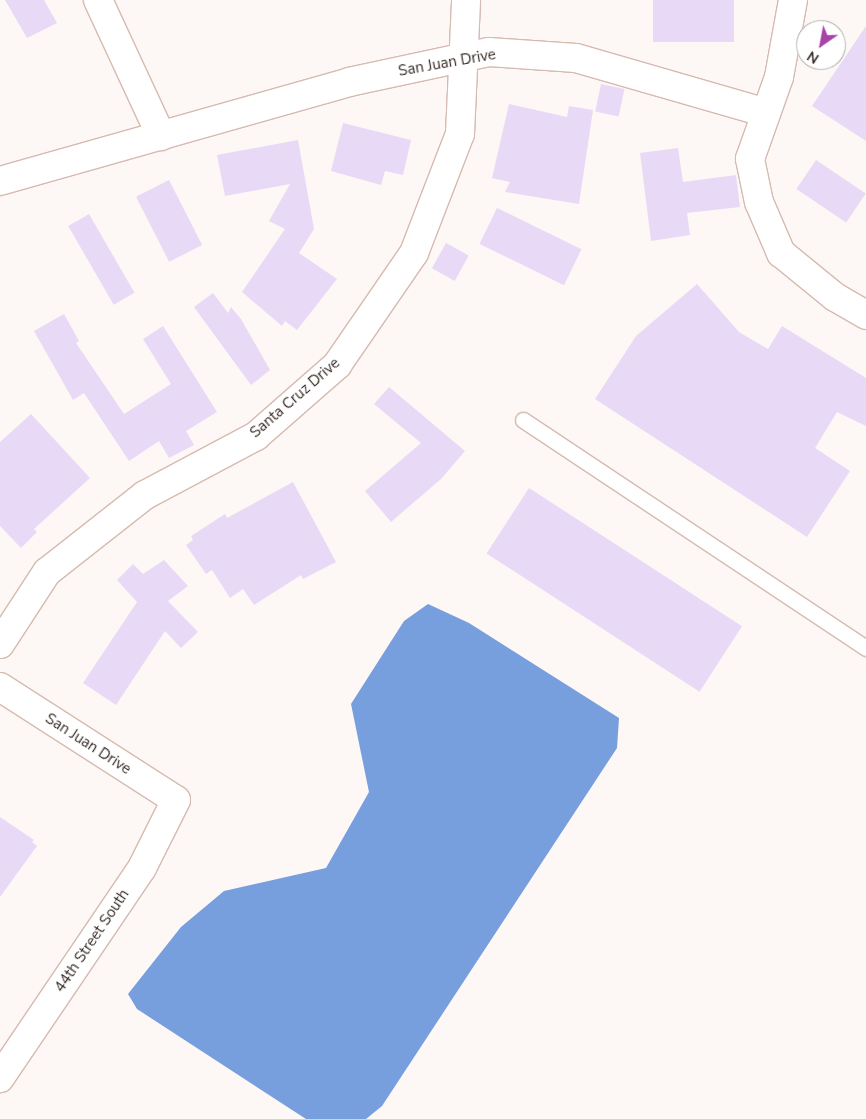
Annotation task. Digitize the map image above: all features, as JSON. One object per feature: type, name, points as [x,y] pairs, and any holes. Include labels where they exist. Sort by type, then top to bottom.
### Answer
[{"type":"street","points":[[98,0],[161,136]]},
{"type":"street","name":"Santa Cruz Drive","points":[[0,644],[47,572],[145,495],[256,436],[337,365],[414,253],[460,134],[466,0]]},
{"type":"street","points":[[793,0],[779,78],[750,159],[759,202],[781,253],[836,297],[866,315]]},
{"type":"street","name":"San Juan Drive","points":[[0,181],[349,82],[490,52],[576,58],[766,114]]},
{"type":"street","name":"San Juan Drive","points":[[0,687],[176,800]]},
{"type":"street","name":"44th Street South","points":[[0,1078],[142,868],[176,800]]},
{"type":"lane","points":[[523,420],[866,648]]},
{"type":"water","points":[[428,604],[469,623],[619,718],[617,748],[382,1106],[366,1119],[306,1119],[137,1009],[128,994],[181,927],[224,891],[326,868],[369,792],[351,704],[404,621]]},
{"type":"building","points":[[5,0],[44,0],[57,23],[27,38]]},
{"type":"building","points":[[653,0],[734,0],[734,42],[653,42]]},
{"type":"building","points":[[866,26],[866,141],[812,106],[836,70],[846,70],[846,56]]},
{"type":"building","points":[[601,84],[624,89],[619,116],[595,111]]},
{"type":"building","points":[[509,104],[567,117],[569,106],[593,110],[579,204],[505,192],[510,182],[492,178]]},
{"type":"building","points":[[343,123],[411,140],[403,175],[385,171],[381,185],[331,171]]},
{"type":"building","points":[[298,140],[314,229],[299,253],[337,279],[297,330],[285,321],[282,326],[242,292],[285,229],[269,221],[290,184],[225,196],[217,155]]},
{"type":"building","points":[[678,148],[683,182],[736,175],[740,207],[687,213],[690,235],[651,241],[640,153]]},
{"type":"building","points":[[816,160],[866,194],[846,223],[796,189]]},
{"type":"building","points":[[169,180],[202,245],[169,262],[136,197]]},
{"type":"building","points":[[497,208],[581,249],[564,285],[479,244]]},
{"type":"building","points":[[89,214],[134,293],[114,305],[68,226]]},
{"type":"building","points":[[446,243],[469,256],[455,281],[432,268]]},
{"type":"building","points":[[697,284],[739,332],[768,349],[782,326],[866,378],[866,426],[837,412],[815,448],[850,471],[807,537],[595,399],[636,336]]},
{"type":"building","points":[[213,293],[228,313],[231,307],[241,319],[270,370],[251,385],[194,307]]},
{"type":"building","points":[[64,314],[79,341],[76,343],[124,414],[171,384],[143,339],[163,326],[217,412],[186,431],[194,445],[169,458],[159,441],[129,461],[84,393],[73,400],[34,331]]},
{"type":"building","points":[[389,387],[465,451],[441,479],[391,522],[365,491],[421,443],[374,404]]},
{"type":"building","points":[[31,414],[90,478],[34,529],[37,532],[21,548],[0,526],[0,442]]},
{"type":"building","points":[[293,482],[336,562],[303,579],[301,575],[254,605],[243,589],[230,598],[212,570],[206,574],[186,545],[193,540],[191,536],[225,514],[227,518]]},
{"type":"building","points":[[529,488],[742,626],[700,692],[487,553]]},
{"type":"building","points":[[164,560],[188,586],[168,601],[198,632],[181,648],[165,631],[116,705],[83,683],[137,602],[117,580],[133,564],[143,574]]},
{"type":"building","points":[[0,817],[34,840],[32,842],[37,846],[0,897]]}]
